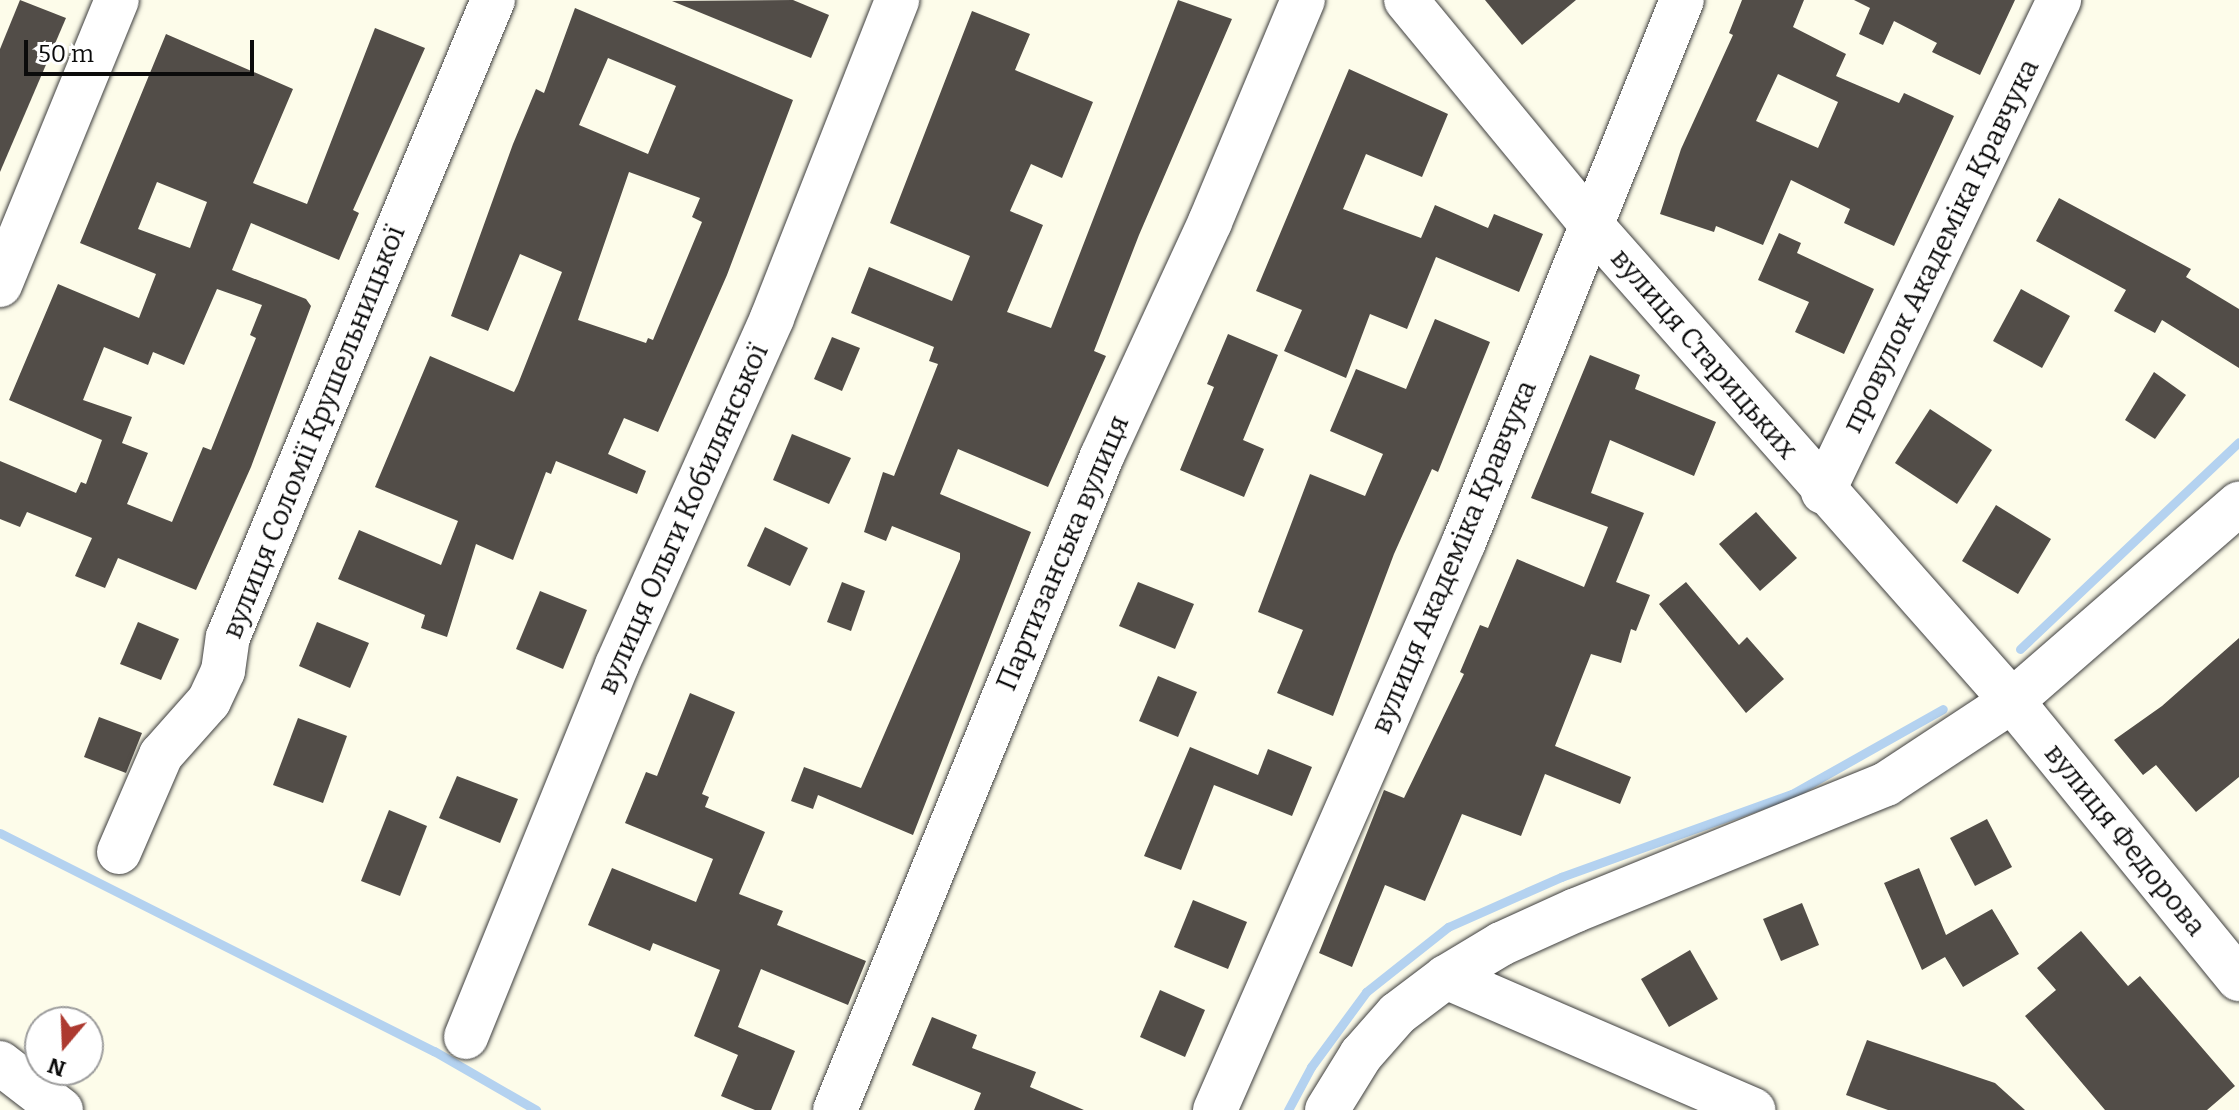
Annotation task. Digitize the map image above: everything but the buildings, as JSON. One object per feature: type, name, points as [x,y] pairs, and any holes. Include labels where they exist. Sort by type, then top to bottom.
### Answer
[{"type":"street","points":[[0,285],[117,0]]},
{"type":"street","name":"вулиця Соломії Крушельницької","points":[[119,852],[161,755],[209,701],[223,671],[228,637],[493,0]]},
{"type":"street","name":"вулиця Ольги Кобилянської","points":[[466,1037],[617,665],[772,318],[897,0]]},
{"type":"street","name":"Партизанська вулиця","points":[[835,1110],[1102,456],[1210,222],[1303,0]]},
{"type":"street","name":"вулиця Старицьких","points":[[1406,0],[1594,228],[1823,492],[2012,701]]},
{"type":"street","name":"вулиця Академіка Кравчука","points":[[1215,1110],[1464,542],[1594,228],[1682,0]]},
{"type":"street","name":"провулок Академіка Кравчука","points":[[1823,492],[2059,0]]},
{"type":"street","points":[[1327,1110],[1361,1055],[1397,1014],[1446,977],[1501,944],[1576,910],[1886,784],[2012,701],[2239,504]]},
{"type":"street","name":"вулиця Федорова","points":[[2012,701],[2239,979]]},
{"type":"street","points":[[1446,977],[1754,1110]]},
{"type":"street","points":[[0,1063],[61,1110]]},
{"type":"waterway","points":[[2020,649],[2239,442]]},
{"type":"waterway","points":[[1288,1110],[1311,1067],[1366,992],[1448,927],[1561,877],[1792,794],[1943,709]]},
{"type":"waterway","points":[[0,833],[434,1051],[536,1110]]}]
